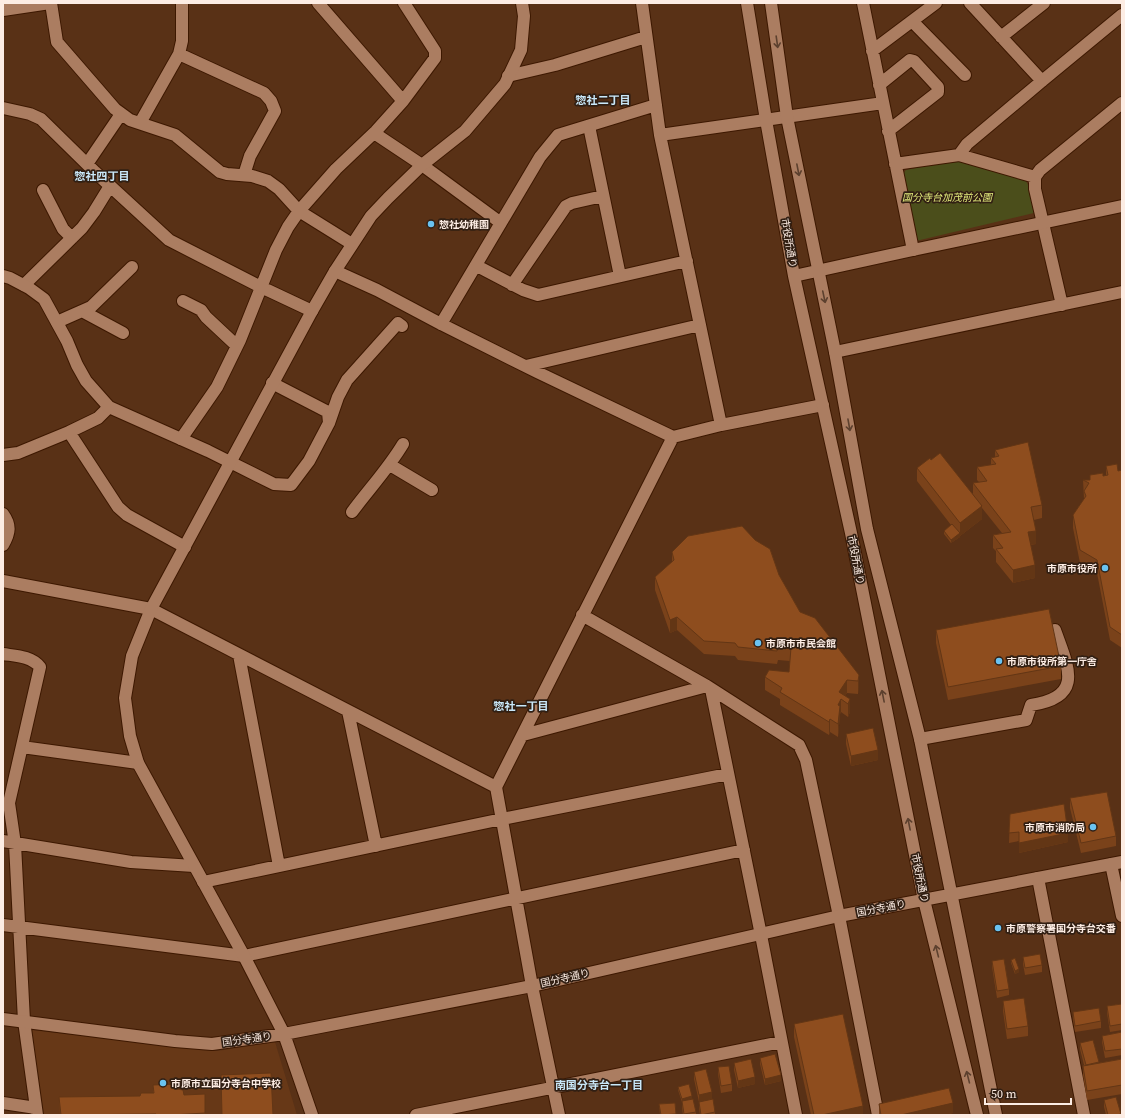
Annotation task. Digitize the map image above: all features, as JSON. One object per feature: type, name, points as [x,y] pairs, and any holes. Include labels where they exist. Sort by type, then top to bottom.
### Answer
[{"type":"street","points":[[3,10],[28,4],[51,3],[57,42],[121,114],[130,120],[175,136],[220,172],[252,176],[268,181],[279,189],[299,211],[352,244]]},
{"type":"street","points":[[140,123],[179,54],[182,40],[182,3]]},
{"type":"street","points":[[318,3],[402,101]]},
{"type":"street","points":[[181,439],[217,387],[238,346],[276,250],[288,227],[299,211],[336,169],[374,133],[402,101],[436,55],[435,51],[404,3]]},
{"type":"street","points":[[312,1115],[284,1034],[244,956],[138,763],[130,736],[125,698],[132,656],[151,609],[312,311],[352,244],[371,216],[388,198],[422,165],[465,131],[505,84],[521,50],[524,16],[522,3]]},
{"type":"street","points":[[642,3],[660,135],[721,425]]},
{"type":"street","name":"市役所通り","points":[[747,3],[794,276],[824,405],[924,900],[977,1115]]},
{"type":"street","name":"市役所通り","points":[[771,3],[788,117],[835,352],[868,529],[920,739],[996,1115]]},
{"type":"street","points":[[863,3],[913,250]]},
{"type":"street","points":[[872,51],[936,3]]},
{"type":"street","points":[[970,3],[1042,81]]},
{"type":"street","points":[[1001,37],[1044,3]]},
{"type":"street","points":[[959,155],[967,144],[1122,15]]},
{"type":"street","points":[[912,21],[965,75]]},
{"type":"street","points":[[508,76],[555,65],[646,37]]},
{"type":"street","points":[[179,54],[264,93],[271,102],[275,111],[250,156],[244,175]]},
{"type":"street","points":[[879,85],[910,60],[914,61],[938,87],[938,92],[888,131]]},
{"type":"street","points":[[660,135],[883,103]]},
{"type":"street","points":[[1062,305],[1035,189],[1035,177],[1040,170],[1122,103]]},
{"type":"street","points":[[441,324],[477,266],[540,157],[558,135],[656,105]]},
{"type":"street","points":[[3,108],[30,114],[41,120],[169,240],[312,311]]},
{"type":"street","points":[[87,164],[121,114]]},
{"type":"street","points":[[589,126],[620,276]]},
{"type":"street","points":[[374,133],[422,165],[502,223]]},
{"type":"street","points":[[895,164],[959,155],[1035,177]]},
{"type":"street","points":[[24,285],[82,228],[110,186]]},
{"type":"street","points":[[44,190],[63,229],[72,238]]},
{"type":"street","points":[[512,284],[566,206],[572,203],[603,196]]},
{"type":"street","points":[[794,276],[1122,206]]},
{"type":"street","points":[[477,266],[523,290],[538,295],[687,262]]},
{"type":"street","points":[[57,322],[92,306],[132,267]]},
{"type":"street","points":[[335,271],[384,293],[441,324],[673,437],[721,425],[824,405]]},
{"type":"street","points":[[3,276],[24,285],[44,299],[86,381],[109,407],[181,439],[274,484],[291,485],[309,461],[329,423],[338,397],[347,380],[398,324],[402,326]]},
{"type":"street","points":[[835,352],[1122,292]]},
{"type":"street","points":[[183,301],[201,310],[206,317],[238,346]]},
{"type":"street","points":[[82,311],[123,333]]},
{"type":"street","points":[[526,366],[700,325]]},
{"type":"street","points":[[272,384],[328,412],[329,423]]},
{"type":"street","points":[[3,455],[18,453],[69,432],[98,418],[109,407]]},
{"type":"street","points":[[69,432],[118,507],[127,515],[185,547]]},
{"type":"street","points":[[559,1115],[532,986],[496,787],[673,437]]},
{"type":"street","points":[[352,512],[390,465],[403,444]]},
{"type":"street","points":[[390,465],[432,490]]},
{"type":"street","points":[[3,514],[9,527],[8,537],[3,545]]},
{"type":"street","points":[[3,581],[151,609],[496,787]]},
{"type":"street","points":[[582,615],[709,688],[799,745],[806,760],[839,916],[878,1115]]},
{"type":"street","points":[[920,739],[1026,720],[1031,705],[1045,703],[1059,697],[1069,682],[1066,661],[1055,630]]},
{"type":"street","points":[[3,654],[35,661],[40,667],[9,803],[16,844],[24,1021],[36,1111],[3,1103]]},
{"type":"street","points":[[239,655],[280,866]]},
{"type":"street","points":[[522,735],[709,688]]},
{"type":"street","points":[[709,688],[744,850],[796,1115]]},
{"type":"street","points":[[348,711],[376,846]]},
{"type":"street","points":[[22,747],[138,763]]},
{"type":"street","points":[[203,882],[502,819],[728,774]]},
{"type":"street","points":[[3,841],[131,862],[194,866]]},
{"type":"street","points":[[3,925],[244,956],[516,897],[744,850]]},
{"type":"street","points":[[1116,863],[1122,916]]},
{"type":"street","name":"国分寺通り","points":[[3,1019],[175,1041],[212,1044],[284,1034],[532,986],[839,916],[1116,863]]},
{"type":"street","points":[[1038,878],[1084,1115]]},
{"type":"street","points":[[416,1115],[781,1042]]},
{"type":"shaded area","name":"市原市立国分寺台中学校","points":[[31,1030],[217,1051],[275,1042],[297,1115],[44,1115]]},
{"type":"green space","name":"国分寺台加茂前公園","points":[[957,160],[1026,181],[1034,213],[916,241],[902,175],[906,170]]},
{"type":"building","points":[[1028,442],[1042,505],[1031,507],[1036,531],[1028,532],[1035,565],[1013,570],[996,549],[1003,548],[993,535],[1011,532],[973,483],[987,481],[977,467],[996,464],[991,458],[999,456],[995,450]]},
{"type":"building","points":[[940,453],[982,506],[960,523],[917,468],[930,458],[931,460]]},
{"type":"building","name":"市原市役所","points":[[1117,464],[1118,471],[1122,470],[1122,635],[1110,627],[1097,560],[1080,550],[1073,515],[1086,496],[1084,491],[1089,483],[1083,480],[1090,480],[1090,475],[1103,473],[1103,476],[1108,475],[1106,466]]},
{"type":"building","points":[[952,524],[960,533],[951,540],[944,531]]},
{"type":"building","name":"市原市市民会館","points":[[742,526],[755,540],[770,549],[779,575],[800,612],[815,618],[859,675],[858,681],[847,680],[839,692],[850,699],[848,704],[841,699],[838,705],[840,706],[838,724],[830,719],[829,722],[780,692],[782,688],[765,677],[769,670],[789,672],[791,648],[778,647],[777,651],[738,647],[735,643],[704,641],[677,617],[670,620],[655,577],[674,560],[672,552],[688,536]]},
{"type":"building","name":"市原市役所第一庁舎","points":[[1049,609],[1061,666],[948,687],[936,630]]},
{"type":"building","points":[[873,728],[878,750],[851,756],[846,734]]},
{"type":"building","name":"市原市消防局","points":[[1107,792],[1116,836],[1081,843],[1070,798]]},
{"type":"building","points":[[1064,804],[1068,833],[1019,843],[1019,832],[1009,833],[1010,814]]},
{"type":"building","points":[[1040,954],[1042,965],[1025,968],[1023,957]]},
{"type":"building","points":[[1015,958],[1019,969],[1015,971],[1011,960]]},
{"type":"building","points":[[1004,959],[1009,989],[997,991],[992,961]]},
{"type":"building","points":[[1024,998],[1028,1026],[1007,1029],[1003,1001]]},
{"type":"building","points":[[1122,1004],[1122,1024],[1110,1026],[1107,1006]]},
{"type":"building","points":[[1099,1008],[1101,1021],[1075,1026],[1073,1012]]},
{"type":"building","points":[[843,1014],[863,1106],[822,1115],[814,1115],[794,1024]]},
{"type":"building","points":[[1122,1032],[1122,1049],[1105,1051],[1102,1036]]},
{"type":"building","points":[[1093,1040],[1099,1062],[1086,1065],[1080,1043]]},
{"type":"building","points":[[775,1054],[781,1075],[765,1079],[760,1058]]},
{"type":"building","points":[[751,1059],[755,1077],[738,1081],[734,1063]]},
{"type":"building","points":[[1122,1059],[1122,1085],[1087,1091],[1083,1066]]},
{"type":"building","points":[[729,1066],[732,1084],[721,1086],[718,1067]]},
{"type":"building","points":[[706,1069],[712,1092],[699,1095],[694,1072]]},
{"type":"building","points":[[271,1073],[273,1115],[222,1115],[221,1075]]},
{"type":"building","points":[[177,1084],[177,1089],[183,1090],[184,1095],[205,1094],[205,1113],[172,1115],[61,1115],[59,1097],[140,1096],[141,1093],[154,1093],[153,1085]]},
{"type":"building","points":[[689,1084],[692,1096],[682,1099],[678,1087]]},
{"type":"building","points":[[949,1088],[953,1103],[901,1115],[881,1115],[879,1104]]},
{"type":"building","points":[[1116,1097],[1121,1114],[1108,1115],[1104,1100]]},
{"type":"building","points":[[693,1099],[696,1112],[684,1114],[682,1101]]},
{"type":"building","points":[[713,1099],[715,1112],[701,1115],[699,1102]]},
{"type":"building","points":[[675,1103],[676,1114],[661,1115],[659,1104]]},
{"type":"place","name":"惣社幼稚園","points":[[431,224]]},
{"type":"place","name":"市原市役所","points":[[1105,568]]},
{"type":"place","name":"市原市市民会館","points":[[758,643]]},
{"type":"place","name":"市原市役所第一庁舎","points":[[999,661]]},
{"type":"place","name":"市原市消防局","points":[[1093,827]]},
{"type":"place","name":"市原警察署国分寺台交番","points":[[998,928]]},
{"type":"place","name":"市原市立国分寺台中学校","points":[[163,1083]]},
{"type":"district","name":"惣社二丁目","points":[[603,100]]},
{"type":"district","name":"惣社四丁目","points":[[102,176]]},
{"type":"district","name":"惣社一丁目","points":[[521,706]]},
{"type":"district","name":"南国分寺台一丁目","points":[[599,1085]]}]
